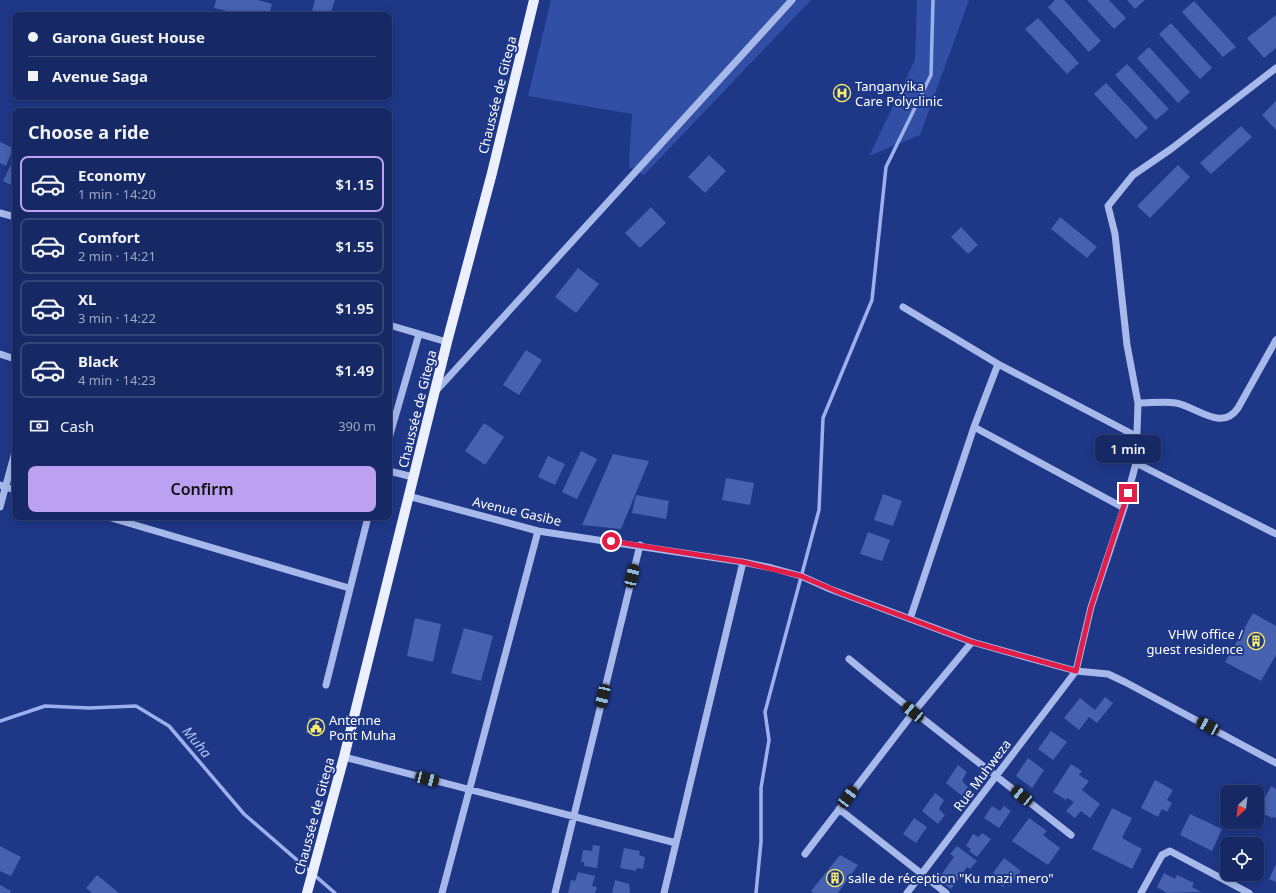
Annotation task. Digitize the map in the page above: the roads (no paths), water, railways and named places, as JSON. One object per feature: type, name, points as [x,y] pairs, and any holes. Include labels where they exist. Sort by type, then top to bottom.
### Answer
[{"type":"main road","name":"Chaussée de Gitega","points":[[307,893],[344,757],[408,496],[492,173],[534,0]]},
{"type":"street","points":[[436,391],[792,0]]},
{"type":"street","points":[[1076,671],[1091,607],[1124,508],[1136,463],[1138,403],[1127,345],[1115,234],[1108,206],[1133,175],[1171,149],[1276,68]]},
{"type":"street","points":[[0,213],[12,217]]},
{"type":"street","points":[[903,307],[998,364],[1136,436]]},
{"type":"street","points":[[392,326],[447,342]]},
{"type":"street","points":[[392,428],[419,334]]},
{"type":"street","points":[[1138,403],[1175,403],[1215,418],[1228,419],[1238,408],[1276,340]]},
{"type":"street","points":[[0,354],[12,358]]},
{"type":"street","points":[[910,619],[974,427],[998,364]]},
{"type":"street","points":[[974,427],[1124,508]]},
{"type":"street","points":[[0,507],[3,486],[12,460]]},
{"type":"street","points":[[1136,463],[1276,534]]},
{"type":"street","points":[[392,472],[413,477]]},
{"type":"street","name":"Avenue Gasibe","points":[[408,496],[538,531],[640,545],[743,562],[801,576],[972,642],[1076,671],[1108,674],[1276,763]]},
{"type":"street","points":[[118,520],[349,588]]},
{"type":"street","points":[[326,685],[367,520]]},
{"type":"street","points":[[442,893],[538,531]]},
{"type":"street","points":[[555,893],[640,545]]},
{"type":"street","points":[[664,893],[743,562]]},
{"type":"street","points":[[805,854],[913,712],[972,642]]},
{"type":"street","points":[[849,659],[913,712],[1071,835]]},
{"type":"street","name":"Rue Muhweza","points":[[907,893],[1076,671]]},
{"type":"street","points":[[344,757],[676,843]]},
{"type":"street","points":[[839,809],[946,893]]},
{"type":"street","points":[[1141,893],[1162,855],[1170,851],[1250,893]]},
{"type":"waterway","points":[[756,893],[761,842],[761,788],[769,740],[765,712],[819,510],[823,418],[872,300],[886,167],[931,75],[933,0]]},
{"type":"waterway","name":"Muha","points":[[0,721],[45,706],[89,708],[136,706],[169,726],[244,814],[335,893]]},
{"type":"place","name":"Tanganyika Care Polyclinic","points":[[842,93]]},
{"type":"place","name":"VHW office / guest residence","points":[[1256,641]]},
{"type":"place","name":"Antenne Pont Muha","points":[[316,727]]},
{"type":"place","name":"salle de réception \"Ku mazi mero\"","points":[[835,878]]}]
